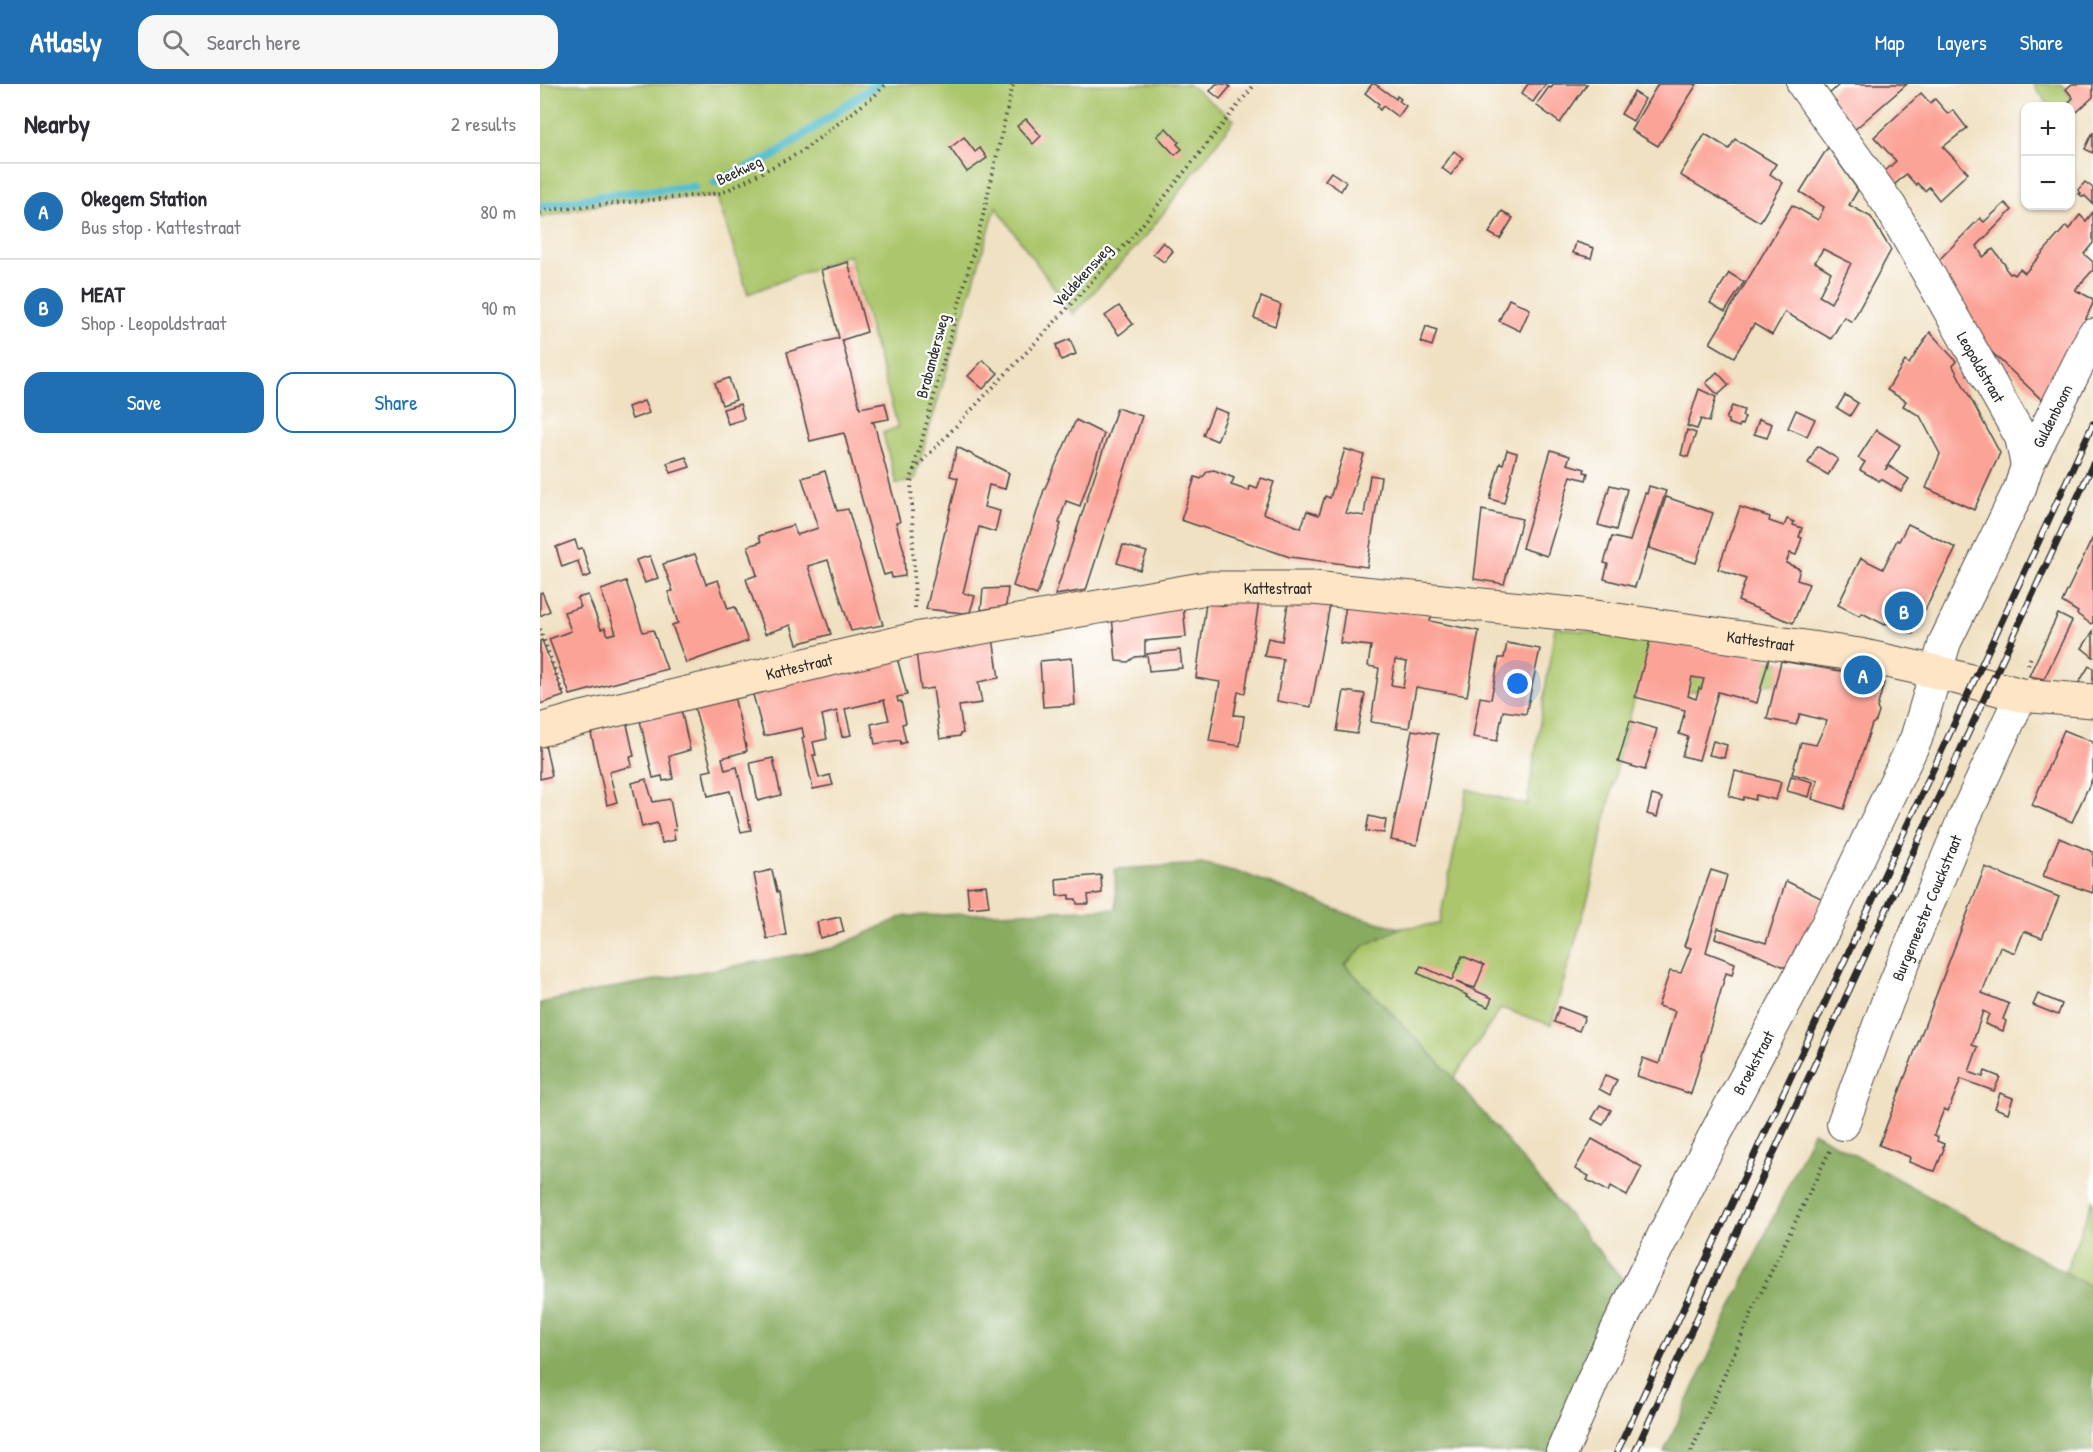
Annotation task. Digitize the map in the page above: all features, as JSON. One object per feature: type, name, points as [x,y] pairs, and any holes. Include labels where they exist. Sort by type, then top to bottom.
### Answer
[{"type":"main road","name":"Kattestraat","points":[[540,730],[915,639],[1207,588],[1313,588],[1582,615],[1860,655],[1937,672],[2021,695],[2093,701]]},
{"type":"street","name":"Leopoldstraat","points":[[1803,84],[1890,206],[2021,437],[2027,466]]},
{"type":"street","name":"Guldenboom","points":[[2027,466],[2093,334]]},
{"type":"street","points":[[1937,672],[1945,642],[2020,488],[2027,466]]},
{"type":"street","name":"Broekstraat","points":[[1562,1452],[1638,1284],[1832,914],[1916,739],[1937,672]]},
{"type":"street","name":"Burgemeester Couckstraat","points":[[1843,1124],[1888,1000],[1960,825],[2021,695]]},
{"type":"path","name":"Beekweg","points":[[540,213],[548,210],[722,193],[801,152],[874,96],[886,84]]},
{"type":"path","name":"Brabandersweg","points":[[915,639],[911,480],[982,220],[1013,84]]},
{"type":"path","name":"Veldekensweg","points":[[914,471],[1134,235],[1255,84]]},
{"type":"path","points":[[540,629],[573,721]]},
{"type":"path","points":[[1691,1452],[1757,1301],[1843,1124]]},
{"type":"green space","points":[[540,84],[1188,84],[1234,120],[1146,236],[1073,314],[996,207],[914,480],[896,484],[883,433],[898,427],[849,255],[748,294],[717,197],[630,200],[540,218]]},
{"type":"green space","points":[[2033,84],[2062,84],[2072,99],[2067,102],[2046,102]]},
{"type":"green space","points":[[1555,627],[1863,675],[1635,697],[1618,762],[1590,891],[1551,1025],[1501,1008],[1454,1078],[1345,965],[1364,946],[1400,928],[1439,924],[1467,789],[1527,805]]},
{"type":"green space","points":[[1205,864],[1245,874],[1348,914],[1400,928],[1364,946],[1345,965],[1454,1078],[1629,1287],[1557,1452],[540,1452],[540,1003],[834,948],[904,916],[1116,909],[1115,869]]},
{"type":"green space","points":[[1813,1132],[2093,1288],[2093,1452],[1664,1452]]},
{"type":"green space","points":[[2093,1199],[2093,1288],[2065,1273]]},
{"type":"building","points":[[1216,84],[1227,84],[1230,87],[1220,99],[1210,91]]},
{"type":"building","points":[[1372,84],[1396,99],[1397,96],[1401,99],[1399,101],[1406,106],[1398,117],[1383,106],[1380,110],[1377,107],[1379,104],[1365,93]]},
{"type":"building","points":[[1528,84],[1546,84],[1533,102],[1521,94]]},
{"type":"building","points":[[1554,84],[1587,84],[1560,123],[1536,105],[1549,87],[1551,88]]},
{"type":"building","points":[[1658,84],[1697,84],[1658,146],[1631,130]]},
{"type":"building","points":[[1840,84],[1907,84],[1853,131],[1828,95]]},
{"type":"building","points":[[2072,84],[2093,84],[2093,97],[2077,112],[2075,102],[2069,102],[2073,98],[2066,89]]},
{"type":"building","points":[[1634,92],[1645,99],[1633,121],[1621,114]]},
{"type":"building","points":[[1921,93],[1930,103],[1935,99],[1948,114],[1953,110],[1967,128],[1943,147],[1968,173],[1939,200],[1929,187],[1925,191],[1906,174],[1891,188],[1882,174],[1896,161],[1874,137]]},
{"type":"building","points":[[1026,119],[1041,136],[1033,144],[1017,126]]},
{"type":"building","points":[[1166,128],[1179,142],[1177,144],[1182,149],[1175,155],[1157,136]]},
{"type":"building","points":[[2093,132],[2093,153],[2085,149]]},
{"type":"building","points":[[1705,134],[1729,149],[1735,139],[1776,164],[1770,174],[1783,183],[1760,222],[1680,175]]},
{"type":"building","points":[[964,137],[975,152],[980,148],[987,158],[967,172],[950,148]]},
{"type":"building","points":[[1828,147],[1858,190],[1849,205],[1871,217],[1891,250],[1852,322],[1844,317],[1831,339],[1785,312],[1772,335],[1754,324],[1734,357],[1710,343],[1792,205],[1818,220],[1824,207],[1800,192]],"holes":[[[1823,249],[1851,263],[1831,303],[1819,296],[1831,272],[1815,262]]]},
{"type":"building","points":[[1454,151],[1463,158],[1451,175],[1442,168]]},
{"type":"building","points":[[1331,172],[1346,182],[1341,191],[1325,180]]},
{"type":"building","points":[[2085,182],[2093,188],[2093,204],[2085,196],[2079,194],[2081,193],[2078,190]]},
{"type":"building","points":[[2005,203],[2012,210],[1977,246],[1983,257],[1993,249],[2006,266],[2005,268],[2014,275],[2020,269],[2025,273],[2066,226],[2069,229],[2080,215],[2086,221],[2093,212],[2093,243],[2084,254],[2093,262],[2093,270],[2075,290],[2093,299],[2093,303],[2051,396],[2042,400],[1982,343],[1937,262],[1980,218],[1984,222]]},
{"type":"building","points":[[1502,211],[1513,218],[1500,239],[1489,233]]},
{"type":"building","points":[[1163,242],[1173,251],[1164,262],[1153,254]]},
{"type":"building","points":[[1576,242],[1594,248],[1591,258],[1573,253]]},
{"type":"building","points":[[848,262],[867,332],[842,340],[860,408],[885,403],[889,419],[871,422],[874,423],[900,522],[896,523],[904,551],[905,576],[892,578],[891,573],[884,575],[844,433],[810,441],[787,352],[839,338],[821,270]]},
{"type":"building","points":[[1729,273],[1744,282],[1725,312],[1710,303]]},
{"type":"building","points":[[1261,297],[1281,305],[1275,326],[1254,318]]},
{"type":"building","points":[[1509,299],[1530,309],[1520,331],[1499,321]]},
{"type":"building","points":[[1119,306],[1133,324],[1119,335],[1105,316]]},
{"type":"building","points":[[1426,326],[1437,330],[1432,346],[1421,342]]},
{"type":"building","points":[[1930,332],[1956,361],[1953,366],[2000,453],[1974,510],[1926,488],[1940,454],[1920,416],[1903,406],[1906,401],[1887,390],[1905,361],[1909,364]]},
{"type":"building","points":[[1070,339],[1076,354],[1061,360],[1056,345]]},
{"type":"building","points":[[983,360],[998,373],[983,389],[968,376]]},
{"type":"building","points":[[1717,372],[1729,385],[1718,395],[1706,383]]},
{"type":"building","points":[[729,378],[736,400],[722,405],[715,383]]},
{"type":"building","points":[[1699,389],[1716,397],[1709,422],[1701,419],[1697,429],[1687,426]]},
{"type":"building","points":[[1845,395],[1858,403],[1850,416],[1837,408]]},
{"type":"building","points":[[644,401],[649,413],[632,419],[628,407]]},
{"type":"building","points":[[740,404],[744,419],[728,424],[723,409]]},
{"type":"building","points":[[1732,406],[1744,410],[1742,416],[1745,417],[1739,427],[1728,423],[1726,419]]},
{"type":"building","points":[[1117,408],[1142,416],[1086,590],[1055,595]]},
{"type":"building","points":[[1214,408],[1228,413],[1217,441],[1203,435]]},
{"type":"building","points":[[1796,410],[1815,419],[1807,436],[1788,428]]},
{"type":"building","points":[[1759,419],[1772,424],[1767,438],[1754,434]]},
{"type":"building","points":[[1076,420],[1104,434],[1080,506],[1066,501],[1059,523],[1061,524],[1037,595],[1013,586],[1044,490]]},
{"type":"building","points":[[1687,430],[1696,433],[1688,457],[1681,455]]},
{"type":"building","points":[[1876,430],[1900,445],[1885,470],[1889,466],[1909,479],[1901,491],[1860,470],[1865,462],[1858,458]]},
{"type":"building","points":[[1817,446],[1838,459],[1828,475],[1808,463]]},
{"type":"building","points":[[957,447],[1009,473],[1005,489],[989,485],[984,507],[1000,511],[995,532],[979,527],[963,593],[975,596],[970,612],[963,613],[926,609],[958,478],[950,476]]},
{"type":"building","points":[[1345,449],[1364,455],[1345,513],[1364,516],[1370,475],[1381,477],[1367,567],[1290,557],[1181,520],[1195,477],[1201,479],[1208,471],[1214,470],[1234,478],[1231,485],[1249,491],[1250,486],[1257,489],[1261,478],[1274,482],[1263,513],[1301,528],[1307,511],[1319,515],[1325,496],[1330,498]]},
{"type":"building","points":[[1507,450],[1517,453],[1504,503],[1490,499],[1500,463],[1503,464]]},
{"type":"building","points":[[1551,450],[1570,456],[1567,464],[1585,469],[1584,472],[1588,473],[1586,480],[1571,476],[1547,556],[1522,548]]},
{"type":"building","points":[[686,457],[690,467],[671,473],[667,463]]},
{"type":"building","points":[[825,471],[837,511],[848,509],[883,625],[851,631],[828,560],[808,566],[831,634],[797,644],[791,625],[765,634],[746,579],[757,575],[748,546],[761,542],[759,536],[793,525],[797,535],[818,528],[802,478]]},
{"type":"building","points":[[1610,485],[1627,489],[1616,530],[1598,525]]},
{"type":"building","points":[[1649,486],[1666,491],[1635,587],[1604,579],[1608,564],[1604,563],[1612,537],[1630,541]]},
{"type":"building","points":[[1666,497],[1713,513],[1696,563],[1649,548]]},
{"type":"building","points":[[1740,507],[1770,517],[1769,521],[1784,526],[1787,519],[1794,522],[1793,525],[1802,528],[1799,537],[1802,538],[1796,555],[1790,553],[1786,563],[1800,569],[1797,580],[1809,584],[1793,623],[1738,601],[1746,579],[1718,569]]},
{"type":"building","points":[[1482,510],[1522,519],[1504,584],[1474,579]]},
{"type":"building","points":[[1908,524],[1956,548],[1913,634],[1886,623],[1885,625],[1862,613],[1860,616],[1838,605],[1861,558],[1883,569],[1897,540],[1899,541]]},
{"type":"building","points":[[2093,537],[2093,623],[2091,624],[2062,602]]},
{"type":"building","points":[[575,540],[578,549],[582,548],[591,575],[583,578],[578,561],[562,567],[556,547]]},
{"type":"building","points":[[1123,545],[1147,552],[1140,570],[1117,563]]},
{"type":"building","points":[[695,554],[706,584],[718,580],[728,609],[735,607],[748,641],[686,663],[672,625],[678,623],[668,592],[673,591],[663,564]]},
{"type":"building","points":[[650,556],[658,578],[645,583],[636,560]]},
{"type":"building","points":[[626,581],[643,632],[653,630],[667,669],[570,695],[549,639],[571,631],[564,612],[581,607],[577,598],[588,595],[601,629],[605,628],[608,635],[616,633],[601,590]]},
{"type":"building","points":[[1008,588],[1006,606],[981,610],[983,589]]},
{"type":"building","points":[[542,592],[550,611],[540,616],[540,593]]},
{"type":"building","points":[[1259,601],[1245,693],[1238,692],[1234,715],[1244,716],[1240,746],[1209,741],[1220,682],[1196,678],[1206,603],[1226,606],[1227,602]]},
{"type":"building","points":[[1301,602],[1330,605],[1311,707],[1277,701],[1283,659],[1264,656],[1268,638],[1282,641],[1288,603],[1300,605]]},
{"type":"building","points":[[1183,605],[1186,637],[1145,641],[1145,656],[1135,657],[1128,662],[1116,661],[1112,616]]},
{"type":"building","points":[[1346,605],[1390,609],[1431,617],[1430,621],[1479,631],[1467,696],[1416,687],[1409,728],[1371,722],[1379,668],[1368,666],[1371,646],[1340,643]],"holes":[[[1395,660],[1407,662],[1403,687],[1391,685]]]},
{"type":"building","points":[[2058,614],[2072,621],[2044,679],[2029,676]]},
{"type":"building","points":[[2093,631],[2093,657],[2082,648]]},
{"type":"building","points":[[993,638],[999,678],[978,682],[982,703],[959,706],[963,733],[960,736],[940,739],[933,688],[921,690],[916,652]]},
{"type":"building","points":[[542,640],[564,696],[540,704],[540,641]]},
{"type":"building","points":[[1650,640],[1769,658],[1757,703],[1718,692],[1699,760],[1682,756],[1688,737],[1679,734],[1685,710],[1635,697]],"holes":[[[1692,677],[1704,679],[1696,699],[1688,696]]]},
{"type":"building","points":[[1507,643],[1540,649],[1526,714],[1503,711],[1497,741],[1473,737],[1480,697],[1491,699],[1499,658],[1504,658]]},
{"type":"building","points":[[1180,650],[1182,668],[1149,671],[1147,654]]},
{"type":"building","points":[[896,654],[907,695],[897,697],[898,702],[901,701],[906,723],[902,724],[906,742],[901,744],[900,740],[875,744],[871,724],[889,720],[884,700],[845,709],[851,735],[842,737],[837,711],[822,715],[827,739],[813,742],[816,755],[813,755],[819,778],[830,775],[833,785],[813,789],[802,728],[764,736],[752,691]]},
{"type":"building","points":[[1072,658],[1075,705],[1043,707],[1040,661]]},
{"type":"building","points":[[1781,661],[1852,673],[1884,683],[1877,708],[1879,712],[1876,721],[1872,724],[1844,809],[1812,799],[1818,780],[1792,774],[1801,742],[1816,745],[1827,721],[1800,714],[1796,725],[1767,719]]},
{"type":"building","points":[[2089,666],[2093,668],[2093,687],[2078,684]]},
{"type":"building","points":[[1344,691],[1365,694],[1357,734],[1337,731]]},
{"type":"building","points":[[734,696],[747,751],[722,758],[725,770],[737,767],[751,830],[741,832],[730,791],[708,796],[703,772],[712,770],[694,706]]},
{"type":"building","points":[[681,709],[690,750],[669,756],[673,779],[663,781],[662,776],[653,778],[640,720]]},
{"type":"building","points":[[1630,721],[1657,729],[1645,770],[1618,762]]},
{"type":"building","points":[[627,724],[634,756],[630,757],[632,766],[609,772],[617,802],[607,805],[591,733]]},
{"type":"building","points":[[1412,730],[1438,734],[1417,845],[1391,840]]},
{"type":"building","points":[[2064,730],[2093,742],[2093,777],[2072,822],[2032,805]]},
{"type":"building","points":[[1713,741],[1727,745],[1724,758],[1709,755]]},
{"type":"building","points":[[545,745],[552,776],[540,779],[540,746]]},
{"type":"building","points":[[773,758],[781,795],[758,801],[750,763]]},
{"type":"building","points":[[1735,771],[1781,782],[1776,800],[1756,795],[1755,800],[1744,797],[1743,800],[1729,796]]},
{"type":"building","points":[[1791,776],[1813,782],[1809,797],[1787,791]]},
{"type":"building","points":[[646,779],[653,802],[670,799],[676,830],[673,830],[675,840],[662,843],[657,823],[642,827],[632,783]]},
{"type":"building","points":[[1652,795],[1662,798],[1657,817],[1647,814]]},
{"type":"building","points":[[1369,816],[1386,820],[1384,833],[1366,831]]},
{"type":"building","points":[[2059,838],[2093,852],[2093,893],[2043,876]]},
{"type":"building","points":[[1985,867],[2059,897],[2042,938],[2024,931],[2015,953],[2000,947],[1982,993],[2009,1004],[2003,1019],[2006,1021],[2003,1031],[1985,1024],[1989,1014],[1983,1011],[1972,1045],[1978,1047],[1969,1072],[1983,1077],[1985,1071],[2000,1077],[1994,1091],[1961,1079],[1948,1111],[1944,1109],[1934,1135],[1938,1137],[1937,1141],[1944,1144],[1935,1171],[1909,1162],[1910,1157],[1879,1145]]},
{"type":"building","points":[[772,870],[777,892],[779,892],[786,935],[767,939],[754,874]]},
{"type":"building","points":[[1711,870],[1727,875],[1706,952],[1735,963],[1732,975],[1726,973],[1691,1094],[1637,1076],[1643,1058],[1659,1064],[1675,1011],[1658,1006],[1670,971],[1681,973],[1691,948],[1684,946]]},
{"type":"building","points":[[1101,875],[1102,893],[1088,895],[1089,904],[1077,904],[1076,899],[1069,899],[1069,895],[1057,896],[1056,879]]},
{"type":"building","points":[[1786,881],[1823,899],[1791,970],[1715,938],[1718,928],[1766,943]]},
{"type":"building","points":[[986,885],[989,906],[969,908],[967,887]]},
{"type":"building","points":[[840,917],[844,932],[820,938],[817,922]]},
{"type":"building","points":[[1462,956],[1484,965],[1475,988],[1456,982],[1492,998],[1488,1007],[1417,973],[1421,966],[1452,980]]},
{"type":"building","points":[[2038,994],[2062,1004],[2058,1015],[2033,1005]]},
{"type":"building","points":[[1559,1007],[1585,1017],[1579,1031],[1554,1022]]},
{"type":"building","points":[[1605,1075],[1617,1080],[1610,1095],[1599,1089]]},
{"type":"building","points":[[2000,1093],[2013,1098],[2008,1113],[1995,1108]]},
{"type":"building","points":[[1600,1105],[1611,1110],[1603,1125],[1592,1119]]},
{"type":"building","points":[[1592,1139],[1642,1167],[1627,1196],[1610,1187],[1608,1192],[1587,1180],[1589,1176],[1575,1169]]},
{"type":"waterway","points":[[715,183],[773,156],[877,84]]},
{"type":"waterway","points":[[540,207],[616,194],[694,187]]},
{"type":"railway","points":[[1617,1452],[2093,424]]},
{"type":"railway","points":[[1635,1452],[2093,464]]},
{"type":"place","name":"MEAT","points":[[1904,611]]},
{"type":"place","name":"Okegem Station","points":[[1863,675]]}]
